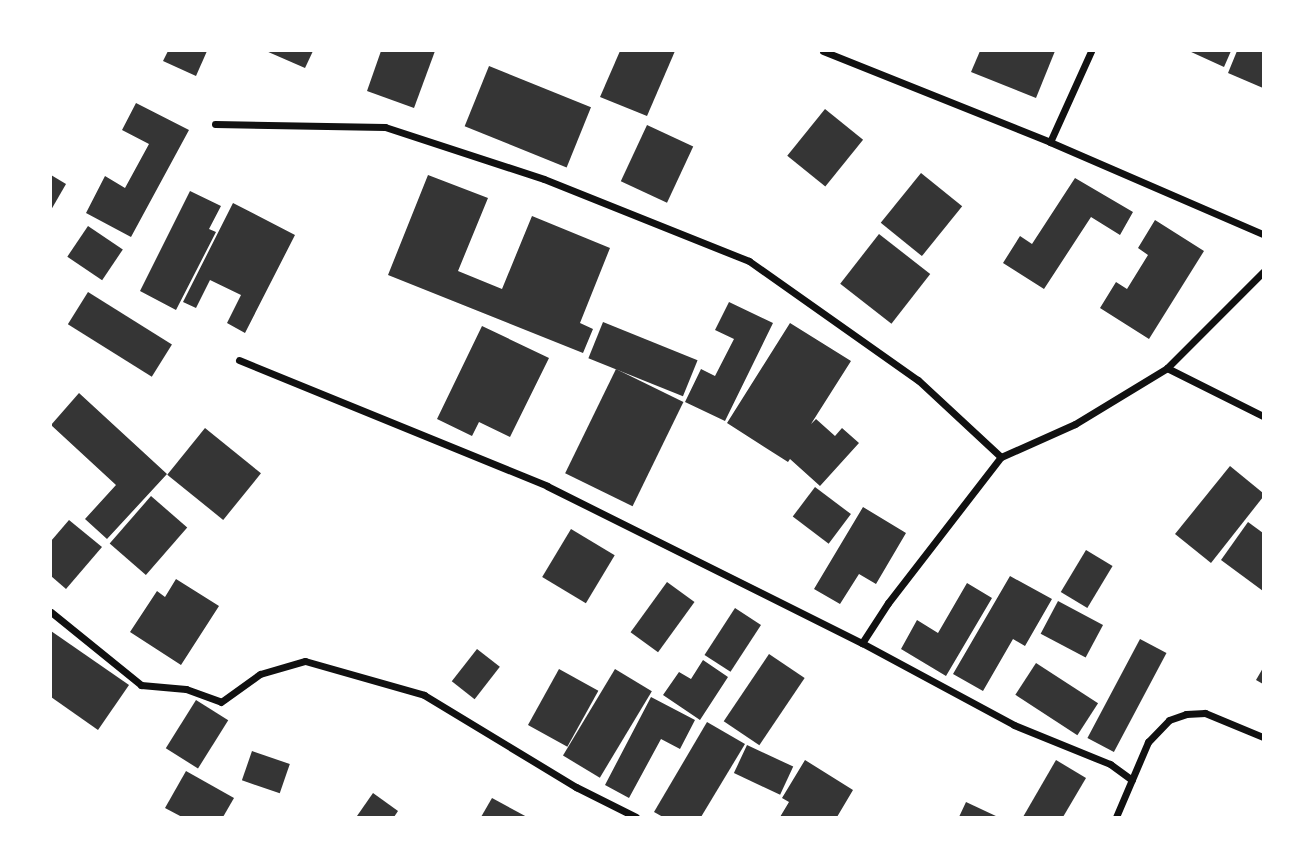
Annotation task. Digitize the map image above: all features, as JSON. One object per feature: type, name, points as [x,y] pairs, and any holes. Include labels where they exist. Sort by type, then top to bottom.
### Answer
[{"type":"street","points":[[823,51],[1051,142],[1263,234]]},
{"type":"street","points":[[1051,142],[1091,51]]},
{"type":"street","points":[[215,124],[385,127],[544,179],[749,261],[918,380],[1001,457]]},
{"type":"street","points":[[862,643],[888,603],[1001,457],[1075,424],[1167,368],[1263,272]]},
{"type":"street","points":[[239,360],[547,486],[862,643],[1014,725],[1110,764],[1132,780]]},
{"type":"street","points":[[1167,368],[1263,416]]},
{"type":"street","points":[[51,612],[141,685],[186,689],[221,702],[260,674],[305,661],[425,695],[576,787],[636,817]]},
{"type":"street","points":[[1116,817],[1148,742],[1168,720],[1205,713],[1263,737]]},
{"type":"building","points":[[168,51],[207,51],[196,76],[163,61]]},
{"type":"building","points":[[266,51],[313,51],[305,68]]},
{"type":"building","points":[[381,51],[435,51],[414,108],[367,91]]},
{"type":"building","points":[[620,51],[675,51],[647,116],[600,97]]},
{"type":"building","points":[[980,51],[1055,51],[1036,98],[971,72]]},
{"type":"building","points":[[1189,51],[1231,51],[1224,67]]},
{"type":"building","points":[[1237,51],[1263,51],[1263,88],[1228,73]]},
{"type":"building","points":[[489,66],[591,107],[567,167],[465,126]]},
{"type":"building","points":[[136,103],[189,130],[131,237],[86,213],[105,176],[125,188],[149,144],[122,130]]},
{"type":"building","points":[[825,109],[863,140],[825,186],[787,156]]},
{"type":"building","points":[[647,125],[693,147],[667,203],[621,181]]},
{"type":"building","points":[[921,173],[962,206],[922,256],[881,223]]},
{"type":"building","points":[[51,175],[66,184],[51,210]]},
{"type":"building","points":[[428,175],[488,198],[458,271],[502,289],[532,216],[610,248],[580,323],[593,329],[583,353],[388,275]]},
{"type":"building","points":[[1075,178],[1133,212],[1120,235],[1091,217],[1044,289],[1003,263],[1020,236],[1032,244]]},
{"type":"building","points":[[190,191],[221,206],[209,229],[216,232],[176,310],[140,291]]},
{"type":"building","points":[[233,203],[295,235],[245,333],[227,323],[241,295],[210,280],[196,308],[183,302]]},
{"type":"building","points":[[1155,220],[1204,251],[1149,339],[1100,308],[1116,282],[1127,289],[1148,255],[1138,248]]},
{"type":"building","points":[[88,226],[123,249],[102,280],[67,257]]},
{"type":"building","points":[[879,234],[930,274],[891,324],[840,284]]},
{"type":"building","points":[[88,292],[172,344],[152,377],[68,324]]},
{"type":"building","points":[[729,302],[773,323],[725,421],[685,402],[701,369],[715,376],[734,339],[715,330]]},
{"type":"building","points":[[603,322],[698,360],[683,396],[588,358]]},
{"type":"building","points":[[790,323],[851,361],[811,424],[816,419],[835,436],[842,428],[859,443],[820,486],[790,459],[788,462],[727,423]]},
{"type":"building","points":[[482,326],[549,358],[510,437],[479,422],[472,436],[437,419]]},
{"type":"building","points":[[616,369],[683,402],[633,506],[565,473]]},
{"type":"building","points":[[79,393],[167,474],[107,539],[85,519],[116,485],[51,425]]},
{"type":"building","points":[[205,428],[261,473],[223,520],[167,475]]},
{"type":"building","points":[[1230,466],[1263,493],[1263,497],[1211,563],[1175,534]]},
{"type":"building","points":[[815,487],[851,514],[829,544],[793,517]]},
{"type":"building","points":[[151,496],[187,527],[146,575],[110,544]]},
{"type":"building","points":[[863,507],[906,533],[876,584],[859,574],[840,604],[814,589]]},
{"type":"building","points":[[69,520],[102,547],[66,589],[51,576],[51,541]]},
{"type":"building","points":[[1248,522],[1263,533],[1263,591],[1221,560]]},
{"type":"building","points":[[571,529],[615,555],[586,603],[542,577]]},
{"type":"building","points":[[1086,550],[1113,566],[1087,608],[1061,592]]},
{"type":"building","points":[[1010,576],[1052,599],[1025,646],[1013,639],[983,691],[953,674]]},
{"type":"building","points":[[176,579],[219,606],[181,665],[130,632],[157,591],[165,597]]},
{"type":"building","points":[[667,582],[695,602],[658,652],[631,632]]},
{"type":"building","points":[[967,583],[992,598],[946,676],[901,649],[917,620],[938,633]]},
{"type":"building","points":[[1058,601],[1103,625],[1086,658],[1041,634]]},
{"type":"building","points":[[735,608],[761,625],[730,672],[705,655]]},
{"type":"building","points":[[51,631],[129,685],[98,730],[51,697]]},
{"type":"building","points":[[1140,639],[1166,653],[1114,752],[1087,738]]},
{"type":"building","points":[[477,649],[500,667],[475,699],[452,681]]},
{"type":"building","points":[[769,654],[805,678],[759,745],[724,721]]},
{"type":"building","points":[[703,660],[728,677],[700,720],[663,695],[679,672],[691,679]]},
{"type":"building","points":[[1036,663],[1098,703],[1077,735],[1015,695]]},
{"type":"building","points":[[1263,668],[1263,684],[1256,680]]},
{"type":"building","points":[[559,669],[598,691],[567,747],[528,725]]},
{"type":"building","points":[[615,669],[652,691],[600,778],[563,756]]},
{"type":"building","points":[[651,697],[695,720],[680,749],[661,739],[629,798],[605,785]]},
{"type":"building","points":[[196,700],[228,720],[198,768],[166,748]]},
{"type":"building","points":[[707,722],[745,744],[701,817],[663,817],[654,812]]},
{"type":"building","points":[[747,745],[793,767],[780,795],[734,773]]},
{"type":"building","points":[[252,751],[290,764],[280,793],[242,780]]},
{"type":"building","points":[[805,760],[853,790],[837,817],[780,817],[789,802],[782,798]]},
{"type":"building","points":[[1056,760],[1086,778],[1063,817],[1023,817]]},
{"type":"building","points":[[186,771],[234,798],[223,817],[182,817],[165,808]]},
{"type":"building","points":[[373,793],[398,811],[394,817],[357,816]]},
{"type":"building","points":[[492,798],[527,817],[481,817]]},
{"type":"building","points":[[966,802],[998,817],[959,817]]}]
